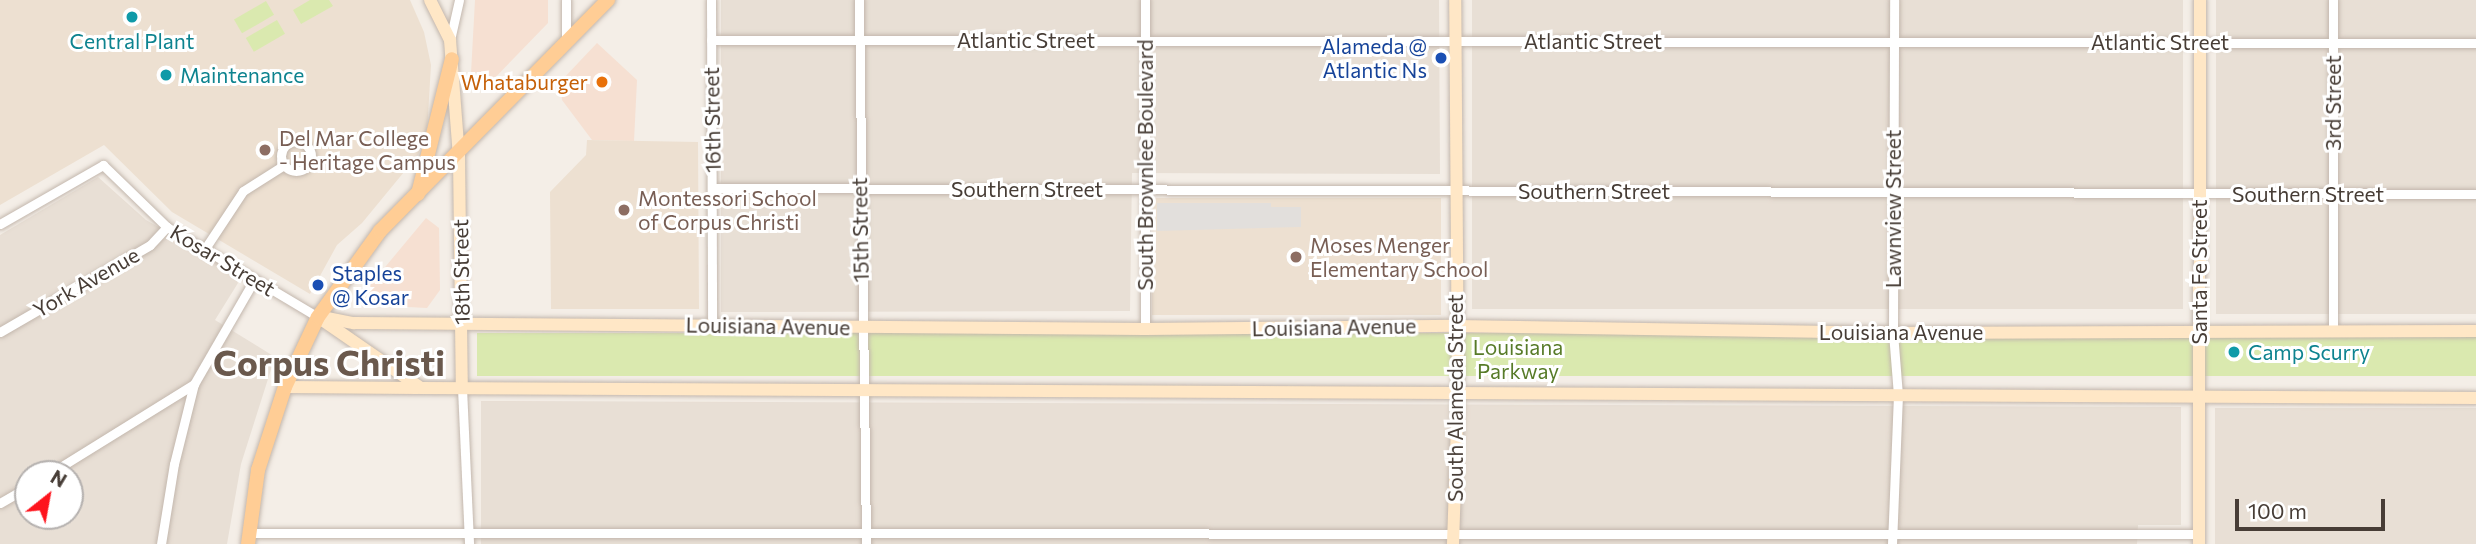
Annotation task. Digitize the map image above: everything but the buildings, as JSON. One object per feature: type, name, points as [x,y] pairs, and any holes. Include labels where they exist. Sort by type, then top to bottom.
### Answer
[{"type":"main road","points":[[430,0],[450,40]]},
{"type":"main road","points":[[248,539],[258,470],[285,387],[318,317],[380,231],[459,156],[608,0]]},
{"type":"main road","name":"South Alameda Street","points":[[1453,539],[1458,396],[1455,0]]},
{"type":"main road","name":"Santa Fe Street","points":[[2199,539],[2200,0]]},
{"type":"main road","name":"18th Street","points":[[450,40],[459,156],[462,388]]},
{"type":"main road","points":[[417,195],[452,59]]},
{"type":"main road","points":[[318,317],[421,388]]},
{"type":"main road","name":"Louisiana Avenue","points":[[318,317],[354,323],[1145,329],[1456,326],[1893,333],[2476,331]]},
{"type":"main road","points":[[285,387],[1458,396],[2200,395],[2476,398]]},
{"type":"street","points":[[450,40],[459,0]]},
{"type":"street","points":[[566,0],[566,43]]},
{"type":"street","name":"16th Street","points":[[711,0],[712,325]]},
{"type":"street","name":"15th Street","points":[[859,0],[859,188],[866,540]]},
{"type":"street","name":"South Brownlee Boulevard","points":[[1145,0],[1145,329]]},
{"type":"street","name":"Lawnview Street","points":[[1892,540],[1898,395],[1893,333],[1894,0]]},
{"type":"street","name":"3rd Street","points":[[2333,0],[2333,331]]},
{"type":"street","name":"Atlantic Street","points":[[711,40],[2476,43]]},
{"type":"street","name":"Kosar Street","points":[[0,223],[103,165],[167,228],[206,247],[254,280],[318,317]]},
{"type":"street","points":[[206,247],[243,191],[284,165]]},
{"type":"street","name":"Southern Street","points":[[712,188],[2476,194]]},
{"type":"street","name":"York Avenue","points":[[0,332],[150,245],[167,228]]},
{"type":"street","points":[[161,544],[174,464],[194,384],[254,280]]},
{"type":"street","points":[[72,460],[194,384]]},
{"type":"street","points":[[462,388],[469,544]]},
{"type":"street","points":[[248,539],[469,531],[866,540],[2199,539]]},
{"type":"shaded area","name":"Del Mar College - Heritage Campus","points":[[0,0],[410,0],[424,32],[431,65],[427,132],[418,155],[362,223],[337,245],[310,294],[172,212],[104,145],[0,205]]},
{"type":"shaded area","points":[[475,0],[548,0],[548,23],[489,84],[478,72],[471,73]]},
{"type":"shaded area","points":[[721,0],[1439,0],[1440,174],[1132,173],[1130,311],[721,312]]},
{"type":"shaded area","points":[[1472,0],[2183,0],[2183,309],[1472,309]]},
{"type":"shaded area","points":[[2216,0],[2476,0],[2476,314],[2216,314]]},
{"type":"shaded area","points":[[597,43],[637,80],[634,141],[592,140],[562,100],[561,81]]},
{"type":"shaded area","name":"Montessori School of Corpus Christi","points":[[587,140],[698,142],[699,309],[551,309],[550,192],[586,155]]},
{"type":"shaded area","points":[[98,177],[146,220],[232,269],[238,283],[215,320],[275,357],[241,464],[227,544],[0,544],[0,235]]},
{"type":"shaded area","name":"Moses Menger Elementary School","points":[[1152,198],[1441,198],[1441,315],[1152,315]]},
{"type":"shaded area","points":[[1157,203],[1271,203],[1271,207],[1301,207],[1301,227],[1157,231]]},
{"type":"shaded area","points":[[426,218],[439,228],[440,290],[427,308],[370,305],[366,290]]},
{"type":"shaded area","points":[[481,401],[2181,407],[2181,525],[2138,525],[2137,544],[481,544]]},
{"type":"shaded area","points":[[2215,408],[2476,408],[2476,544],[2215,544]]},
{"type":"green space","points":[[310,0],[329,0],[333,6],[301,24],[293,10]]},
{"type":"green space","points":[[266,1],[274,15],[242,33],[234,20]]},
{"type":"green space","points":[[277,20],[285,34],[254,52],[246,38]]},
{"type":"green space","name":"Louisiana Parkway","points":[[477,333],[2476,333],[2476,376],[477,376]]},
{"type":"place","name":"Central Plant","points":[[132,17]]},
{"type":"place","name":"Alameda @ Atlantic Ns","points":[[1441,58]]},
{"type":"place","name":"Maintenance","points":[[166,75]]},
{"type":"place","name":"Whataburger","points":[[602,82]]},
{"type":"place","name":"Del Mar College - Heritage Campus","points":[[265,150]]},
{"type":"place","name":"Montessori School of Corpus Christi","points":[[624,210]]},
{"type":"place","name":"Moses Menger Elementary School","points":[[1296,257]]},
{"type":"place","name":"Staples @ Kosar","points":[[318,285]]},
{"type":"place","name":"Camp Scurry","points":[[2234,352]]},
{"type":"district","name":"Corpus Christi","points":[[329,362]]}]
